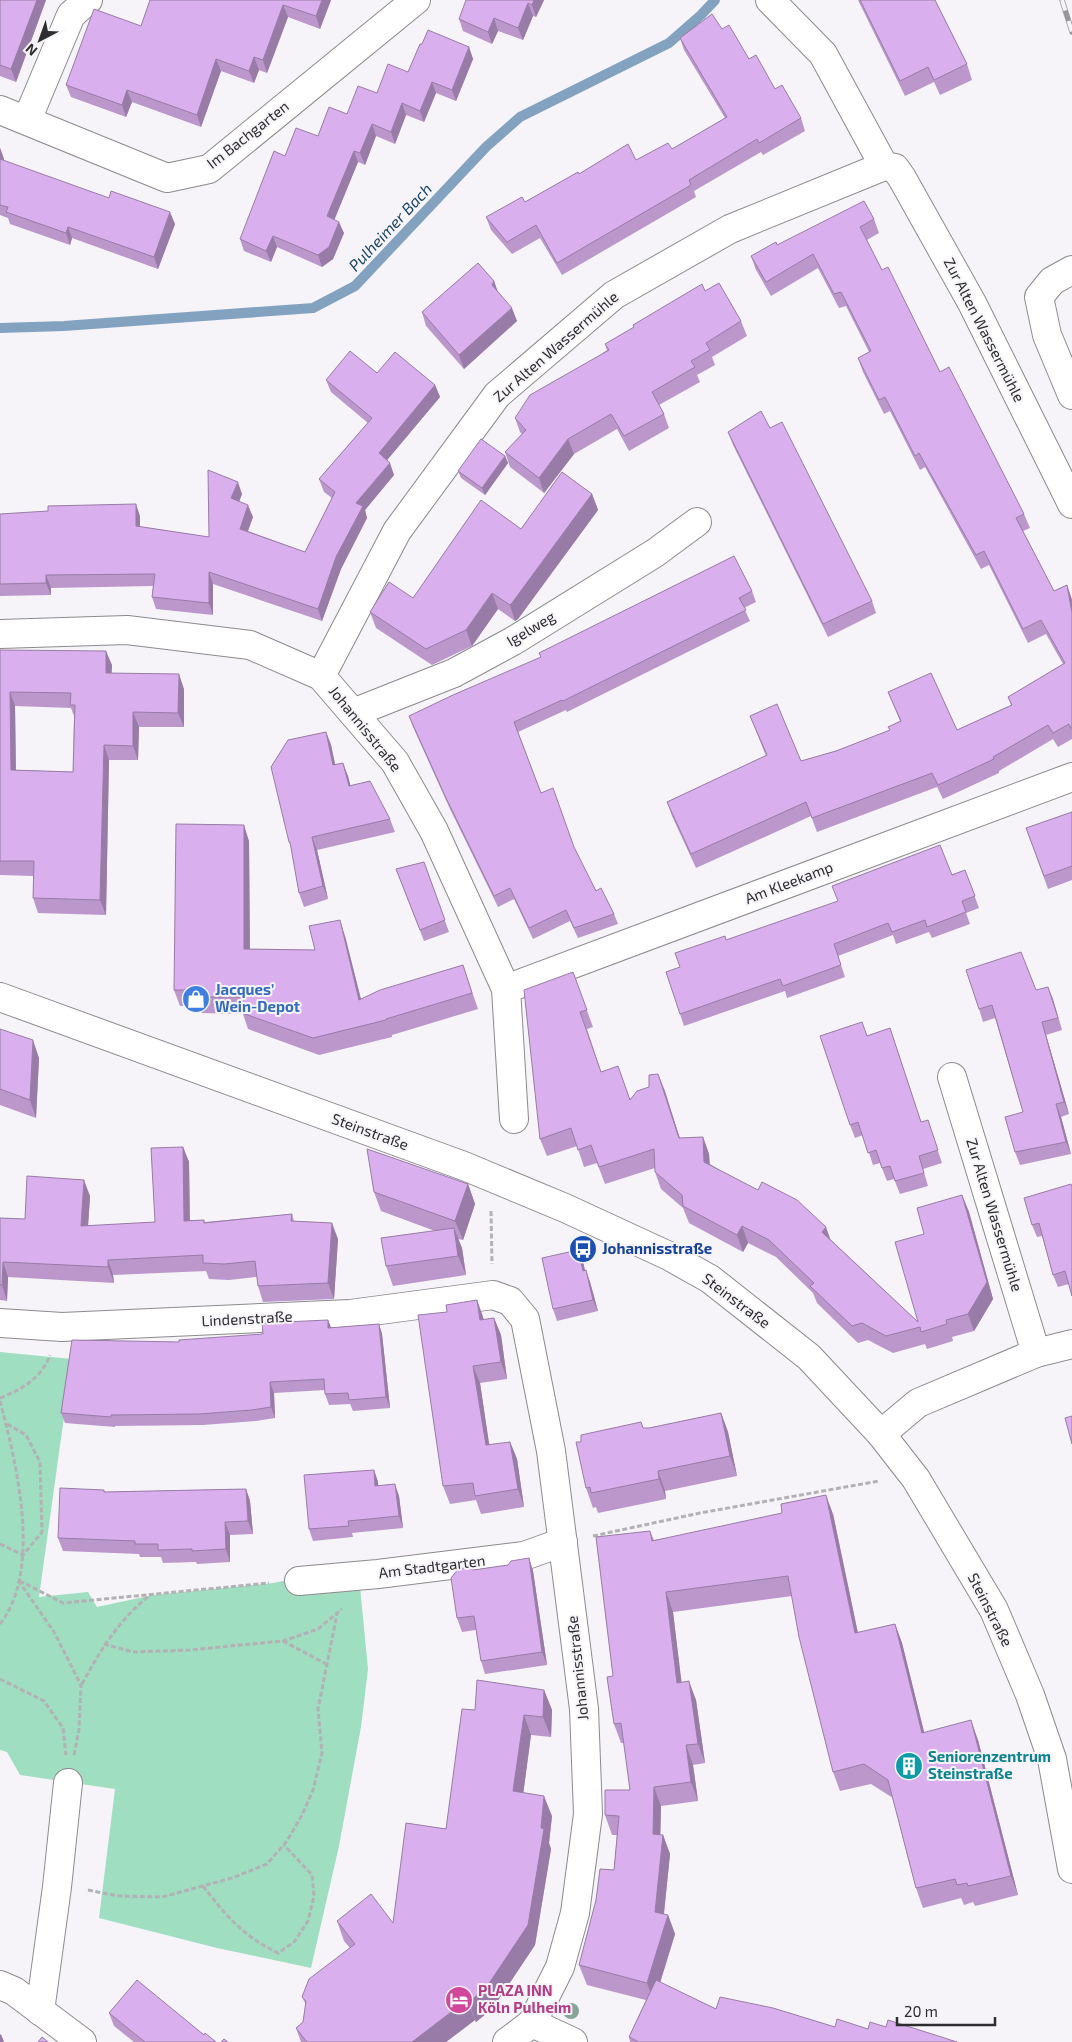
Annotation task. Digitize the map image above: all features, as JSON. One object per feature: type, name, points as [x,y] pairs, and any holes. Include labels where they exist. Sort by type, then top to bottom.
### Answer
[{"type":"street","points":[[27,120],[71,15],[88,0]]},
{"type":"street","name":"Im Bachgarten","points":[[0,110],[167,178],[209,169],[416,0]]},
{"type":"street","name":"Zur Alten Wassermühle","points":[[770,0],[823,54],[884,166]]},
{"type":"street","name":"Zur Alten Wassermühle","points":[[321,676],[397,531],[497,395],[614,295],[730,229],[884,166],[894,168],[907,186],[972,303],[1072,504]]},
{"type":"street","points":[[1072,270],[1052,281],[1039,297],[1047,335],[1072,395]]},
{"type":"street","name":"Igelweg","points":[[353,713],[454,672],[513,641],[655,553],[697,522]]},
{"type":"street","name":"Johannisstraße","points":[[0,634],[127,630],[250,645],[321,676],[395,762],[434,831],[506,989],[514,1119]]},
{"type":"street","name":"Am Kleekamp","points":[[506,989],[1072,777]]},
{"type":"street","name":"Steinstraße","points":[[0,997],[485,1174],[669,1256],[710,1279],[809,1357],[881,1434],[916,1479],[994,1610],[1030,1695],[1052,1759],[1072,1869]]},
{"type":"street","name":"Zur Alten Wassermühle","points":[[952,1077],[1036,1353]]},
{"type":"street","name":"Johannisstraße","points":[[493,1295],[510,1301],[525,1319],[551,1451],[584,1709],[588,1814],[575,1913],[560,1967],[532,2023],[507,2042]]},
{"type":"street","name":"Lindenstraße","points":[[0,1323],[62,1327],[350,1314],[493,1295]]},
{"type":"street","points":[[881,1434],[918,1403],[1036,1353],[1072,1344]]},
{"type":"street","name":"Am Stadtgarten","points":[[299,1581],[378,1574],[524,1556],[563,1542]]},
{"type":"street","points":[[40,2011],[57,1885],[68,1782]]},
{"type":"street","points":[[0,1985],[14,1991],[82,2042]]},
{"type":"street","points":[[532,2023],[572,2042]]},
{"type":"path","points":[[491,1203],[493,1295]]},
{"type":"path","points":[[0,1624],[10,1611],[24,1555],[17,1468],[0,1399],[24,1388],[45,1368],[62,1327]]},
{"type":"path","points":[[6,1423],[26,1435],[40,1462],[42,1532],[24,1555]]},
{"type":"path","points":[[563,1542],[700,1513],[869,1481],[916,1479]]},
{"type":"path","points":[[0,1544],[24,1555]]},
{"type":"path","points":[[18,1580],[63,1603],[299,1581]]},
{"type":"path","points":[[18,1580],[54,1632],[82,1684]]},
{"type":"path","points":[[68,1782],[79,1729],[82,1684],[104,1644],[132,1610],[151,1594]]},
{"type":"path","points":[[104,1644],[133,1652],[189,1650],[283,1641],[318,1629],[344,1607]]},
{"type":"path","points":[[57,1885],[117,1896],[162,1897],[232,1878],[267,1864],[284,1845],[306,1807],[313,1790],[322,1753],[318,1709],[337,1614]]},
{"type":"path","points":[[283,1641],[326,1664]]},
{"type":"path","points":[[0,1679],[44,1701],[63,1728],[68,1782]]},
{"type":"path","points":[[202,1886],[225,1915],[256,1942],[278,1953],[294,1942],[308,1921],[314,1896],[312,1875],[284,1845]]},
{"type":"green space","points":[[0,1352],[72,1359],[39,1597],[88,1592],[97,1607],[153,1595],[273,1583],[358,1566],[368,1669],[361,1727],[339,1846],[311,1968],[217,1948],[99,1918],[115,1789],[20,1775],[7,1752],[0,1750]]},
{"type":"building","points":[[0,0],[37,0],[11,69],[0,65]]},
{"type":"building","points":[[150,0],[322,0],[316,16],[283,5],[263,60],[254,57],[249,71],[216,59],[197,115],[127,90],[122,105],[66,85],[94,9],[141,26]]},
{"type":"building","points":[[466,0],[534,0],[532,5],[528,3],[518,28],[494,18],[488,32],[459,19]]},
{"type":"building","points":[[860,0],[935,0],[967,64],[934,80],[928,67],[900,81]]},
{"type":"building","points":[[712,14],[722,29],[729,25],[749,59],[756,55],[775,89],[782,85],[801,118],[759,143],[757,139],[689,180],[691,185],[557,263],[536,225],[507,242],[486,217],[522,197],[525,202],[578,172],[579,174],[628,144],[636,160],[668,143],[672,149],[727,117],[680,38]]},
{"type":"building","points":[[428,30],[469,47],[452,90],[432,82],[420,111],[402,103],[391,132],[372,124],[360,153],[354,151],[327,216],[339,222],[329,247],[318,255],[273,236],[266,251],[240,239],[274,151],[285,156],[296,128],[318,136],[329,107],[347,114],[358,86],[377,93],[388,64],[408,72]]},
{"type":"building","points":[[0,159],[109,198],[111,191],[170,212],[154,257],[68,227],[66,233],[6,212],[8,207],[0,205]]},
{"type":"building","points":[[864,201],[874,219],[860,227],[882,270],[888,267],[940,372],[949,367],[1024,514],[1016,518],[1054,591],[1067,585],[1072,613],[1072,728],[1069,724],[1053,733],[1048,725],[993,757],[994,759],[938,785],[932,773],[812,818],[806,802],[691,854],[667,802],[767,755],[750,716],[777,704],[801,761],[836,751],[890,730],[888,727],[901,721],[888,692],[931,673],[957,730],[1012,705],[1008,697],[1065,663],[1041,620],[1023,629],[984,551],[976,555],[919,453],[915,456],[885,397],[879,400],[858,358],[871,351],[841,292],[834,294],[813,254],[766,282],[751,256],[776,242],[777,245]]},
{"type":"building","points":[[478,263],[494,281],[492,285],[512,308],[459,355],[422,312]]},
{"type":"building","points":[[719,283],[741,321],[706,343],[710,350],[691,361],[695,367],[652,392],[664,414],[624,436],[611,414],[568,439],[539,478],[505,452],[526,430],[515,418],[530,395],[609,350],[605,344],[702,284],[705,291]]},
{"type":"building","points":[[350,351],[377,373],[395,352],[435,385],[379,453],[390,463],[356,503],[363,506],[336,557],[318,609],[209,572],[209,603],[152,597],[155,574],[46,575],[46,583],[0,584],[0,514],[48,511],[48,506],[136,504],[136,526],[209,537],[208,470],[238,482],[231,498],[248,505],[240,529],[305,552],[335,492],[319,479],[372,418],[326,380]]},
{"type":"building","points":[[761,411],[770,428],[782,422],[872,601],[823,624],[728,432]]},
{"type":"building","points":[[481,439],[505,456],[482,488],[458,471]]},
{"type":"building","points":[[562,472],[592,494],[510,605],[492,593],[466,630],[426,649],[370,612],[389,582],[413,598],[481,500],[521,529]]},
{"type":"building","points":[[734,556],[752,591],[739,598],[746,610],[563,701],[514,722],[541,793],[553,788],[574,847],[596,891],[601,888],[614,914],[574,928],[566,910],[529,928],[510,888],[494,896],[446,798],[409,716],[541,657],[539,653]]},
{"type":"building","points":[[0,650],[106,651],[106,673],[179,674],[178,713],[133,712],[133,746],[104,745],[100,900],[33,898],[34,861],[0,861]],"holes":[[[10,692],[71,693],[70,705],[75,705],[73,772],[11,770]]]},
{"type":"building","points":[[326,732],[333,765],[343,763],[349,786],[370,781],[390,819],[312,837],[323,886],[299,893],[290,842],[271,767],[288,740]]},
{"type":"building","points":[[1072,812],[1072,866],[1044,876],[1026,828]]},
{"type":"building","points":[[176,824],[244,825],[244,949],[315,950],[309,926],[340,920],[359,1000],[380,990],[463,965],[472,993],[386,1020],[313,1038],[242,1013],[243,997],[195,997],[195,990],[174,990]]},
{"type":"building","points":[[940,845],[952,875],[965,870],[975,896],[962,901],[966,912],[927,927],[925,920],[892,932],[888,923],[834,944],[841,965],[783,986],[780,979],[680,1014],[666,972],[680,967],[675,953],[725,936],[726,940],[838,901],[832,886]]},
{"type":"building","points":[[424,862],[445,920],[420,930],[396,869]]},
{"type":"building","points":[[1021,952],[1036,990],[1048,987],[1058,1018],[1042,1022],[1064,1102],[1056,1104],[1066,1142],[1015,1152],[1005,1117],[1023,1112],[992,1005],[979,1009],[966,970]]},
{"type":"building","points":[[573,972],[587,1010],[580,1012],[601,1072],[618,1066],[630,1100],[637,1091],[649,1087],[649,1075],[658,1074],[679,1138],[703,1137],[704,1162],[758,1190],[762,1182],[797,1200],[826,1227],[822,1232],[918,1322],[895,1242],[924,1234],[917,1208],[962,1195],[987,1282],[968,1314],[946,1320],[947,1324],[921,1332],[920,1327],[886,1336],[862,1323],[852,1326],[810,1286],[814,1283],[769,1240],[742,1226],[737,1235],[683,1206],[682,1195],[655,1172],[654,1149],[599,1167],[591,1145],[578,1150],[571,1128],[540,1139],[524,990]]},
{"type":"building","points":[[862,1022],[867,1036],[890,1028],[921,1122],[928,1120],[938,1150],[919,1156],[924,1173],[895,1181],[890,1166],[882,1168],[876,1150],[868,1153],[858,1122],[850,1125],[820,1036]]},
{"type":"building","points":[[0,1029],[33,1040],[30,1100],[0,1089]]},
{"type":"building","points":[[183,1147],[184,1221],[204,1220],[204,1223],[292,1214],[291,1221],[332,1223],[328,1283],[258,1286],[255,1261],[224,1264],[203,1263],[203,1255],[108,1260],[108,1267],[3,1262],[2,1285],[0,1285],[0,1218],[25,1219],[27,1176],[84,1180],[81,1226],[155,1222],[151,1148]]},
{"type":"building","points":[[367,1149],[468,1184],[455,1221],[374,1192]]},
{"type":"building","points":[[1071,1184],[1072,1296],[1065,1271],[1053,1275],[1039,1223],[1032,1225],[1024,1198]]},
{"type":"building","points":[[454,1228],[458,1256],[386,1266],[381,1238]]},
{"type":"building","points":[[578,1250],[583,1271],[586,1270],[593,1300],[553,1309],[542,1258]]},
{"type":"building","points":[[477,1300],[480,1320],[494,1318],[501,1362],[473,1366],[486,1445],[510,1442],[518,1489],[475,1496],[473,1483],[443,1486],[418,1315],[447,1312],[446,1305]]},
{"type":"building","points":[[328,1320],[328,1328],[379,1324],[386,1397],[349,1400],[348,1393],[325,1394],[324,1379],[270,1382],[271,1407],[252,1410],[199,1414],[111,1415],[111,1417],[61,1413],[72,1340],[179,1342],[179,1340],[263,1334],[262,1323]]},
{"type":"building","points":[[721,1413],[730,1456],[658,1471],[659,1479],[591,1493],[590,1487],[586,1488],[576,1442],[581,1442],[581,1435],[641,1422],[643,1428],[649,1428]]},
{"type":"building","points":[[1072,1416],[1072,1444],[1065,1418]]},
{"type":"building","points":[[374,1470],[375,1486],[395,1484],[399,1516],[348,1521],[349,1526],[309,1529],[304,1475]]},
{"type":"building","points":[[60,1488],[104,1490],[104,1492],[246,1489],[248,1521],[225,1522],[226,1549],[158,1550],[158,1544],[135,1544],[135,1541],[58,1538]]},
{"type":"building","points":[[826,1495],[855,1633],[895,1624],[922,1733],[971,1720],[1011,1876],[968,1886],[967,1883],[957,1885],[955,1879],[916,1888],[888,1780],[864,1764],[833,1772],[799,1637],[788,1576],[666,1592],[677,1683],[689,1681],[698,1744],[686,1745],[691,1782],[654,1787],[653,1834],[663,1835],[655,1912],[668,1915],[647,1983],[579,1965],[596,1900],[600,1869],[614,1870],[619,1816],[605,1815],[605,1790],[630,1790],[621,1723],[614,1724],[607,1677],[613,1676],[596,1537],[650,1531],[652,1541],[782,1513],[781,1504]]},
{"type":"building","points":[[529,1558],[542,1652],[481,1661],[474,1616],[457,1618],[451,1578],[458,1569],[469,1567],[473,1570],[508,1565],[511,1561]]},
{"type":"building","points":[[477,1680],[544,1690],[543,1717],[524,1715],[513,1791],[544,1796],[541,1828],[544,1829],[528,1925],[486,1988],[469,2002],[467,2000],[412,2042],[307,2042],[296,2028],[303,2022],[306,2001],[302,1997],[309,1979],[355,1944],[337,1921],[371,1894],[393,1923],[406,1823],[446,1829],[462,1709],[475,1710]]},
{"type":"building","points":[[137,1980],[204,2035],[205,2033],[216,2042],[145,2042],[109,2013]]},
{"type":"building","points":[[656,1980],[716,2009],[720,1997],[773,2008],[835,2027],[837,2019],[868,2029],[870,2022],[886,2027],[888,2020],[957,2042],[639,2042],[629,2037]]},
{"type":"building","points":[[42,2037],[48,2042],[38,2042]]},
{"type":"waterway","name":"Pulheimer Bach","points":[[0,328],[64,326],[313,308],[355,286],[486,147],[520,117],[669,43],[715,0]]},
{"type":"railway","points":[[1062,0],[1072,32]]},
{"type":"place","name":"Jacques’ Wein-Depot","points":[[196,999]]},
{"type":"place","name":"Johannisstraße","points":[[583,1249]]},
{"type":"place","name":"Seniorenzentrum Steinstraße","points":[[909,1766]]},
{"type":"place","name":"PLAZA INN Köln Pulheim","points":[[459,2000]]}]
